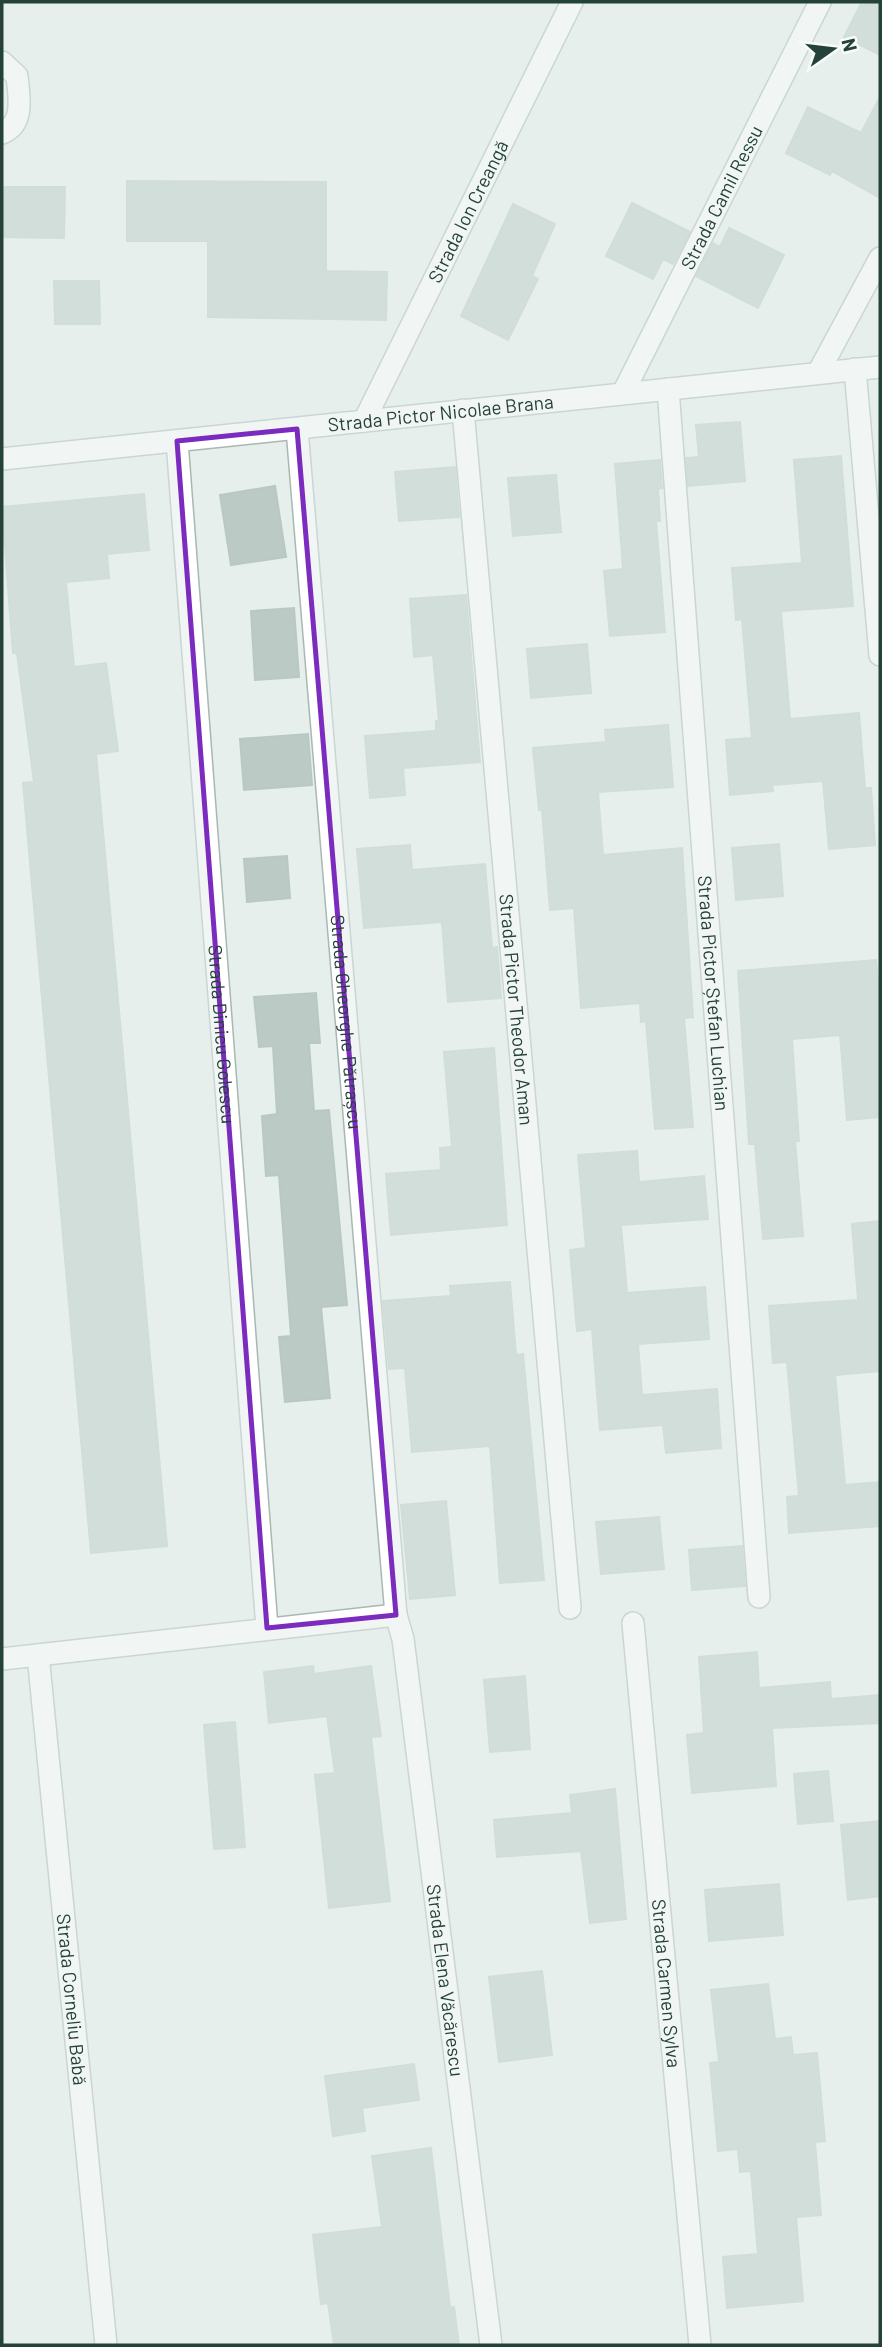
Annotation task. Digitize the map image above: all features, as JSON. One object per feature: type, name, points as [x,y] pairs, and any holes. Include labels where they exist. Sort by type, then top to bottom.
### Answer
[{"type":"street","name":"Strada Ion Creangă","points":[[364,421],[572,2]]},
{"type":"street","name":"Strada Camil Ressu","points":[[623,393],[820,2]]},
{"type":"street","points":[[2,62],[18,76],[19,114],[8,131],[2,133]]},
{"type":"street","points":[[818,373],[880,258]]},
{"type":"street","name":"Strada Pictor Nicolae Brana","points":[[2,460],[880,367]]},
{"type":"street","points":[[855,369],[880,655]]},
{"type":"street","name":"Strada Pictor Ștefan Luchian","points":[[668,389],[759,1597]]},
{"type":"street","name":"Strada Pictor Theodor Aman","points":[[463,410],[569,1608]]},
{"type":"street","name":"Strada Gheorghe Pătrașcu","points":[[297,429],[397,1615]]},
{"type":"street","name":"Strada Dinicu Golescu","points":[[177,441],[267,1628]]},
{"type":"street","points":[[2,1659],[397,1615]]},
{"type":"street","name":"Strada Elena Văcărescu","points":[[397,1615],[404,1639],[491,2345]]},
{"type":"street","name":"Strada Carmen Sylva","points":[[633,1623],[700,2345]]},
{"type":"street","name":"Strada Corneliu Babă","points":[[38,1655],[106,2345]]},
{"type":"highlighted area","points":[[297,429],[396,1615],[267,1628],[177,441]]},
{"type":"building","points":[[862,2],[880,2],[880,55],[844,37]]},
{"type":"building","points":[[880,97],[880,198],[832,171],[830,175],[786,153],[808,107],[861,133]]},
{"type":"building","points":[[127,181],[326,182],[326,271],[387,272],[386,320],[208,317],[208,241],[127,241]]},
{"type":"building","points":[[2,187],[65,187],[64,238],[2,237]]},
{"type":"building","points":[[632,203],[690,232],[673,264],[663,259],[653,279],[606,256]]},
{"type":"building","points":[[513,204],[555,224],[532,276],[538,279],[508,340],[461,316]]},
{"type":"building","points":[[729,228],[784,255],[758,308],[696,276],[713,243],[720,247]]},
{"type":"building","points":[[54,281],[99,281],[100,324],[55,324]]},
{"type":"building","points":[[740,422],[745,481],[688,486],[686,458],[699,457],[696,425]]},
{"type":"building","points":[[841,456],[853,606],[781,611],[790,719],[859,713],[865,788],[871,788],[875,845],[829,849],[823,781],[772,785],[773,791],[730,795],[726,740],[752,738],[742,619],[736,620],[732,568],[802,563],[794,460]]},
{"type":"building","points":[[660,460],[660,521],[656,521],[665,632],[610,636],[604,571],[623,569],[615,464]]},
{"type":"building","points":[[455,467],[459,517],[399,521],[395,472]]},
{"type":"building","points":[[556,475],[561,532],[513,536],[508,478]]},
{"type":"building","points":[[275,486],[286,557],[231,565],[220,495]]},
{"type":"building","points":[[144,494],[149,550],[107,554],[109,578],[66,582],[74,667],[106,663],[118,751],[96,754],[167,1546],[91,1553],[23,783],[34,782],[17,653],[13,653],[2,507]]},
{"type":"building","points":[[466,595],[480,762],[403,768],[405,795],[370,798],[365,736],[436,731],[436,721],[439,721],[433,655],[414,657],[410,599]]},
{"type":"building","points":[[294,608],[299,677],[255,680],[251,611]]},
{"type":"building","points":[[587,644],[591,693],[531,698],[527,649]]},
{"type":"building","points":[[668,725],[673,787],[598,792],[603,855],[682,848],[693,1017],[684,1018],[693,1127],[655,1129],[646,1021],[641,1022],[640,1003],[581,1008],[574,908],[550,910],[542,810],[539,810],[533,748],[606,742],[605,730]]},
{"type":"building","points":[[308,734],[312,785],[244,790],[240,739]]},
{"type":"building","points":[[779,844],[783,896],[736,900],[732,848]]},
{"type":"building","points":[[410,845],[412,870],[485,864],[492,948],[497,947],[501,998],[448,1002],[442,922],[364,928],[357,849]]},
{"type":"building","points":[[287,856],[290,898],[247,902],[244,859]]},
{"type":"building","points":[[876,960],[880,1010],[880,1117],[847,1120],[840,1035],[792,1039],[799,1141],[795,1141],[803,1236],[763,1239],[755,1144],[749,1144],[738,971]]},
{"type":"building","points":[[316,993],[320,1043],[309,1043],[314,1111],[329,1110],[347,1305],[321,1307],[330,1398],[285,1402],[279,1337],[291,1336],[279,1175],[266,1176],[262,1116],[277,1114],[273,1046],[259,1047],[254,997]]},
{"type":"building","points":[[494,1048],[507,1225],[391,1235],[386,1174],[441,1170],[440,1148],[452,1147],[444,1052]]},
{"type":"building","points":[[637,1151],[639,1182],[704,1176],[708,1219],[621,1225],[627,1293],[705,1287],[709,1339],[638,1344],[642,1395],[717,1389],[721,1448],[666,1453],[663,1425],[600,1430],[592,1329],[577,1331],[570,1250],[586,1248],[578,1155]]},
{"type":"building","points":[[880,1221],[880,1371],[835,1375],[845,1485],[880,1482],[880,1526],[789,1533],[787,1497],[799,1496],[787,1362],[773,1363],[769,1306],[858,1300],[852,1224]]},
{"type":"building","points":[[510,1282],[516,1355],[523,1354],[544,1580],[500,1583],[490,1446],[412,1452],[405,1368],[389,1369],[383,1301],[451,1296],[450,1286]]},
{"type":"building","points":[[446,1501],[455,1595],[410,1599],[401,1505]]},
{"type":"building","points":[[659,1517],[664,1569],[601,1574],[596,1522]]},
{"type":"building","points":[[742,1546],[745,1586],[692,1590],[689,1550]]},
{"type":"building","points":[[757,1652],[759,1688],[830,1682],[831,1699],[880,1695],[880,1723],[772,1728],[776,1786],[692,1793],[687,1735],[704,1733],[699,1657]]},
{"type":"building","points":[[313,1666],[314,1674],[371,1666],[381,1736],[371,1737],[390,1901],[329,1908],[315,1775],[335,1773],[327,1716],[269,1723],[264,1672]]},
{"type":"building","points":[[525,1676],[530,1749],[490,1752],[484,1680]]},
{"type":"building","points":[[235,1722],[245,1847],[214,1849],[204,1725]]},
{"type":"building","points":[[828,1771],[833,1821],[798,1824],[794,1774]]},
{"type":"building","points":[[615,1789],[626,1919],[590,1923],[581,1851],[497,1857],[494,1820],[572,1813],[570,1795]]},
{"type":"building","points":[[880,1821],[880,1896],[848,1900],[841,1825]]},
{"type":"building","points":[[779,1884],[783,1935],[709,1941],[705,1890]]},
{"type":"building","points":[[542,1971],[552,2055],[499,2062],[489,1977]]},
{"type":"building","points":[[768,1984],[775,2039],[791,2037],[793,2055],[817,2053],[825,2141],[815,2142],[821,2215],[796,2217],[803,2301],[727,2308],[723,2257],[758,2254],[751,2171],[740,2172],[738,2149],[718,2151],[710,2063],[719,2062],[711,1990]]},
{"type":"building","points":[[414,2064],[419,2100],[362,2108],[365,2131],[333,2136],[325,2076]]},
{"type":"building","points":[[431,2148],[450,2308],[454,2307],[459,2345],[334,2345],[328,2303],[321,2304],[313,2235],[382,2227],[372,2156]]}]
